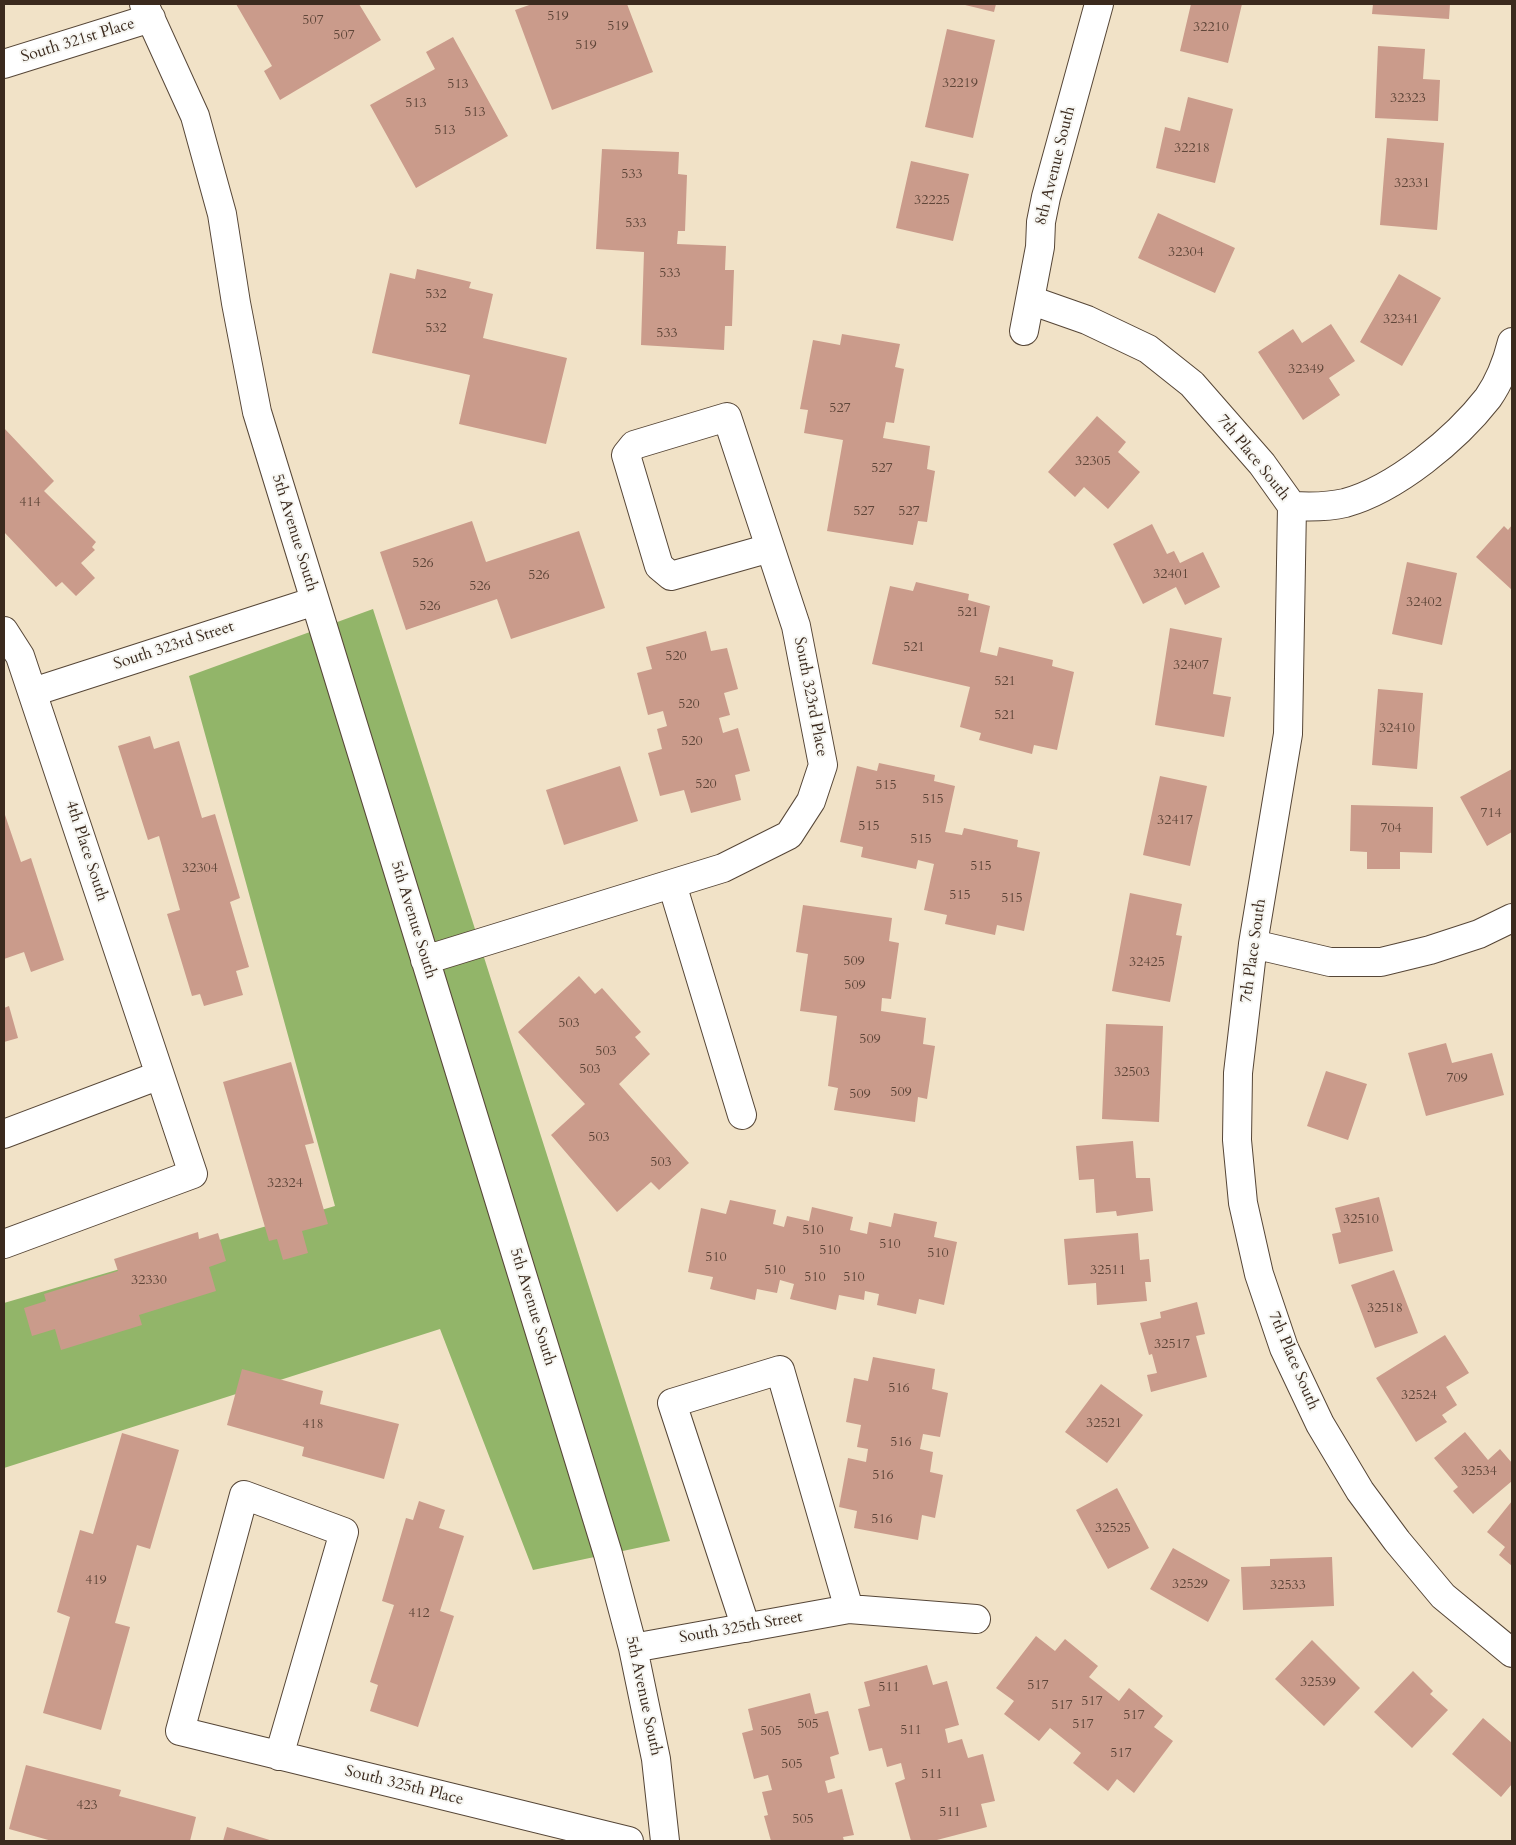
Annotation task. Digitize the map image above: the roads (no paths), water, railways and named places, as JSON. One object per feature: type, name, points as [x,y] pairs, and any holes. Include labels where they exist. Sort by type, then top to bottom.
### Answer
[{"type":"street","name":"8th Avenue South","points":[[1024,331],[1040,247],[1041,222],[1046,197],[1099,4]]},
{"type":"street","name":"South 321st Place","points":[[4,64],[148,11]]},
{"type":"street","name":"5th Avenue South","points":[[148,11],[195,116],[222,214],[236,303],[257,412],[608,1554],[633,1648],[656,1759],[665,1841]]},
{"type":"street","name":"7th Place South","points":[[1030,300],[1088,320],[1148,349],[1192,384],[1262,464],[1292,506],[1288,734],[1253,944],[1238,1073],[1237,1140],[1243,1203],[1259,1274],[1284,1348],[1320,1424],[1360,1491],[1391,1534],[1443,1596],[1512,1653]]},
{"type":"street","points":[[1292,506],[1316,508],[1345,503],[1379,490],[1408,473],[1467,422],[1489,396],[1506,365],[1512,342]]},
{"type":"street","name":"South 323rd Place","points":[[425,960],[724,868],[789,835],[811,801],[823,765],[796,626],[727,417],[634,445],[626,455],[659,566],[671,576],[770,548]]},
{"type":"street","name":"South 323rd Street","points":[[33,692],[315,601]]},
{"type":"street","name":"4th Place South","points":[[4,631],[20,656],[33,692],[193,1174],[4,1244]]},
{"type":"street","points":[[672,884],[742,1115]]},
{"type":"street","points":[[1253,944],[1330,962],[1381,962],[1430,950],[1479,934],[1512,918]]},
{"type":"street","points":[[4,1134],[160,1075]]},
{"type":"street","points":[[746,1628],[672,1403],[780,1370],[849,1609]]},
{"type":"street","name":"South 325th Place","points":[[279,1756],[344,1532],[244,1495],[180,1732],[629,1841]]},
{"type":"street","name":"South 325th Street","points":[[633,1648],[849,1609],[976,1619]]}]
